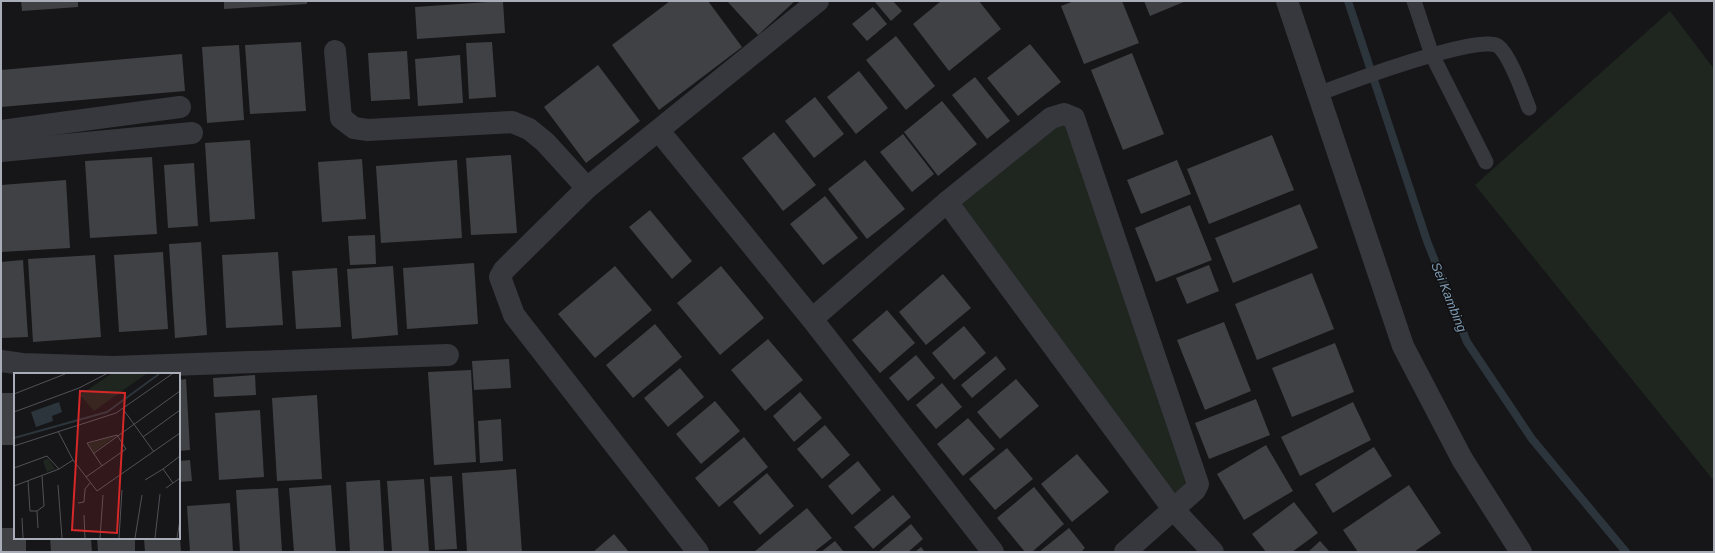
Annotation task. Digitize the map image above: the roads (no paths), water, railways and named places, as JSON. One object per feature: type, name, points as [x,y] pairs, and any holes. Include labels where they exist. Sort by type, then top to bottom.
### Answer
[{"type":"street","points":[[698,552],[514,315],[500,277],[504,270],[588,188],[818,1]]},
{"type":"street","points":[[1287,1],[1403,346],[1462,459],[1515,550]]},
{"type":"street","points":[[335,51],[341,118],[354,128],[368,130],[512,122],[529,129],[545,142],[588,188]]},
{"type":"street","points":[[1,131],[180,107]]},
{"type":"street","points":[[812,319],[947,202],[1051,118],[1064,114],[1074,118],[1198,484],[1195,490],[1125,552]]},
{"type":"street","points":[[659,131],[812,319],[994,552]]},
{"type":"street","points":[[1,151],[192,133]]},
{"type":"street","points":[[947,202],[1173,509],[1213,552]]},
{"type":"street","points":[[1,361],[22,364],[113,367],[448,355]]},
{"type":"lane","points":[[1414,1],[1432,55],[1486,162]]},
{"type":"lane","points":[[1318,94],[1432,55],[1480,43],[1498,46],[1506,55],[1529,108]]},
{"type":"waterway","name":"Sei Kambing","points":[[1348,1],[1427,241],[1467,342],[1532,439],[1626,552]]}]
